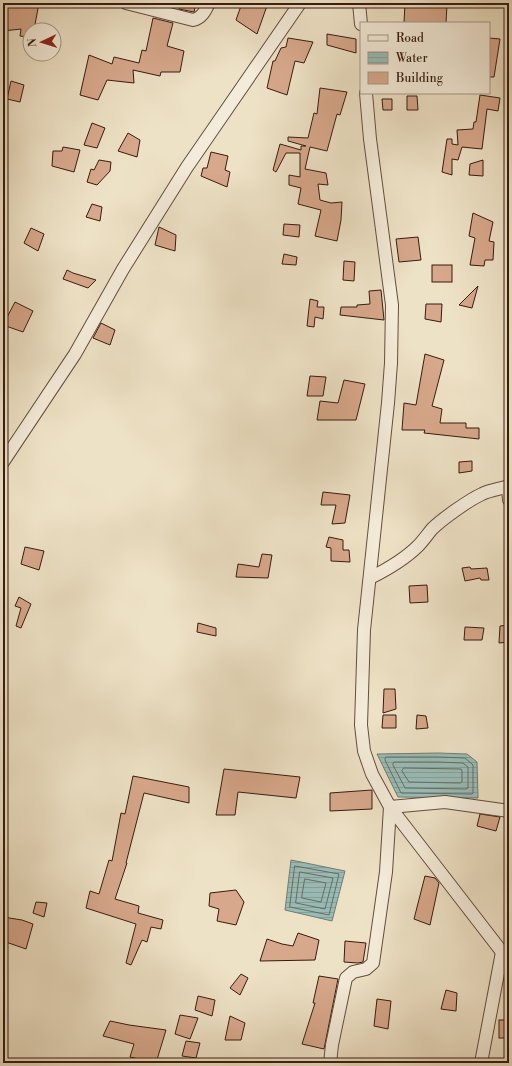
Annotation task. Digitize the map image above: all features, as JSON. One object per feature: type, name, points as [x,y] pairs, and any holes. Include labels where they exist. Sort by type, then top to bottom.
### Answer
[{"type":"street","points":[[126,3],[193,20],[198,19],[203,15],[208,3]]},
{"type":"street","points":[[3,462],[75,354],[123,269],[187,167],[300,3]]},
{"type":"street","points":[[359,3],[361,22]]},
{"type":"street","points":[[366,94],[370,139],[392,305],[391,363],[388,403],[364,630],[360,725],[364,751],[372,774],[390,807],[506,955],[481,1063]]},
{"type":"street","points":[[370,578],[390,568],[405,557],[446,517],[482,493],[508,487],[509,500]]},
{"type":"street","points":[[390,807],[445,802],[509,811]]},
{"type":"street","points":[[330,1063],[332,1045],[346,978],[353,972],[366,969],[373,963],[386,872],[390,807]]},
{"type":"water","points":[[377,754],[467,754],[477,762],[478,798],[398,797]]},
{"type":"water","points":[[291,860],[345,871],[332,921],[285,910]]},
{"type":"building","points":[[3,3],[39,3],[35,22],[22,22],[22,36],[20,36],[21,29],[3,31]]},
{"type":"building","points":[[181,3],[196,3],[194,12],[179,9]]},
{"type":"building","points":[[242,3],[268,3],[257,34],[236,20]]},
{"type":"building","points":[[405,3],[447,5],[446,22],[404,22]]},
{"type":"building","points":[[153,18],[173,23],[167,46],[184,51],[180,72],[161,72],[160,76],[133,70],[134,83],[107,80],[98,100],[80,95],[89,55],[112,64],[114,57],[139,63],[142,50],[146,51]]},
{"type":"building","points":[[327,34],[356,39],[356,53],[327,45]]},
{"type":"building","points":[[288,38],[313,42],[304,63],[295,61],[287,95],[267,88],[273,61],[275,61],[281,48],[286,47]]},
{"type":"building","points":[[490,38],[500,39],[494,77],[490,77]]},
{"type":"building","points":[[11,81],[24,85],[20,102],[7,99]]},
{"type":"building","points":[[320,88],[347,92],[340,115],[337,114],[327,151],[310,147],[305,169],[326,173],[328,185],[318,184],[320,200],[331,203],[342,202],[341,220],[337,241],[315,236],[321,210],[298,204],[301,188],[289,185],[289,175],[300,177],[300,153],[286,153],[276,172],[273,170],[280,144],[301,150],[301,146],[306,146],[288,141],[288,137],[308,138],[314,113],[317,114]]},
{"type":"building","points":[[480,95],[500,98],[498,111],[487,109],[482,149],[462,147],[458,160],[452,159],[452,175],[442,172],[447,139],[452,139],[452,144],[458,145],[457,130],[473,129],[474,122],[476,122]]},
{"type":"building","points":[[407,96],[417,96],[418,110],[407,110]]},
{"type":"building","points":[[382,99],[392,99],[392,110],[383,110]]},
{"type":"building","points":[[92,123],[105,128],[97,148],[84,145]]},
{"type":"building","points":[[128,133],[140,140],[137,157],[118,151]]},
{"type":"building","points":[[63,147],[80,150],[74,172],[52,166],[53,151],[62,151]]},
{"type":"building","points":[[211,152],[228,156],[225,170],[230,172],[227,187],[201,176],[203,168],[207,168]]},
{"type":"building","points":[[99,160],[111,162],[110,171],[97,185],[87,182],[91,169],[94,170]]},
{"type":"building","points":[[483,160],[483,176],[469,175],[470,164]]},
{"type":"building","points":[[92,204],[102,207],[100,221],[86,217]]},
{"type":"building","points":[[473,213],[493,222],[489,241],[494,242],[493,260],[485,260],[484,266],[470,265],[475,238],[469,236]]},
{"type":"building","points":[[284,224],[300,225],[299,237],[283,235]]},
{"type":"building","points":[[159,227],[176,235],[175,251],[155,245]]},
{"type":"building","points":[[31,228],[44,234],[38,251],[24,243]]},
{"type":"building","points":[[418,237],[421,260],[399,262],[396,239]]},
{"type":"building","points":[[284,254],[297,257],[296,265],[282,264]]},
{"type":"building","points":[[344,261],[355,262],[354,281],[343,280]]},
{"type":"building","points":[[432,265],[452,265],[452,282],[432,282]]},
{"type":"building","points":[[67,270],[96,280],[88,288],[63,279]]},
{"type":"building","points":[[478,286],[472,308],[459,305]]},
{"type":"building","points":[[381,290],[384,320],[340,315],[341,307],[357,307],[357,305],[370,304],[369,291]]},
{"type":"building","points":[[310,299],[318,301],[317,307],[324,307],[323,319],[315,317],[314,327],[307,326]]},
{"type":"building","points":[[15,302],[33,311],[23,332],[3,325]]},
{"type":"building","points":[[426,304],[442,304],[441,322],[425,319]]},
{"type":"building","points":[[101,323],[115,330],[110,345],[93,338]]},
{"type":"building","points":[[425,354],[444,360],[432,406],[442,409],[440,423],[466,423],[466,428],[479,428],[479,439],[424,433],[425,430],[402,430],[404,403],[416,405]]},
{"type":"building","points":[[310,376],[326,377],[323,396],[307,396]]},
{"type":"building","points":[[344,380],[365,384],[356,420],[317,420],[320,401],[338,403]]},
{"type":"building","points":[[472,461],[472,471],[459,473],[459,462]]},
{"type":"building","points":[[323,492],[350,495],[345,523],[332,524],[336,505],[321,505]]},
{"type":"building","points":[[329,537],[343,540],[343,550],[349,550],[350,562],[331,561],[331,548],[326,547]]},
{"type":"building","points":[[25,547],[44,551],[39,570],[21,564]]},
{"type":"building","points":[[262,554],[272,555],[268,578],[236,577],[238,564],[259,567]]},
{"type":"building","points":[[470,567],[471,569],[487,568],[489,580],[481,580],[480,578],[465,581],[462,568]]},
{"type":"building","points":[[427,585],[428,602],[410,603],[409,586]]},
{"type":"building","points":[[19,597],[31,604],[21,628],[16,626],[21,608],[15,606]]},
{"type":"building","points":[[198,623],[216,628],[216,636],[197,632]]},
{"type":"building","points":[[509,625],[509,642],[499,643],[500,626]]},
{"type":"building","points":[[465,627],[484,628],[482,640],[464,640]]},
{"type":"building","points":[[384,689],[395,689],[396,709],[383,713]]},
{"type":"building","points":[[383,715],[396,715],[396,728],[382,728]]},
{"type":"building","points":[[417,715],[426,716],[428,728],[416,729]]},
{"type":"building","points":[[224,769],[300,777],[296,798],[238,792],[235,815],[216,815]]},
{"type":"building","points":[[133,776],[189,787],[189,803],[144,793],[127,863],[115,899],[139,906],[138,913],[163,920],[161,929],[151,927],[147,942],[142,940],[131,965],[126,963],[136,924],[86,908],[90,891],[99,894],[109,860],[112,861],[121,813],[125,814]]},
{"type":"building","points":[[372,790],[372,809],[330,811],[330,793]]},
{"type":"building","points":[[480,814],[500,817],[496,831],[477,826]]},
{"type":"building","points":[[425,876],[435,878],[439,883],[430,925],[414,919]]},
{"type":"building","points":[[236,890],[244,902],[236,925],[217,921],[219,909],[209,906],[210,893]]},
{"type":"building","points":[[36,902],[47,903],[44,917],[33,913]]},
{"type":"building","points":[[3,917],[22,920],[33,924],[26,949],[3,941]]},
{"type":"building","points":[[298,933],[319,940],[315,960],[260,961],[267,939],[293,946]]},
{"type":"building","points":[[345,941],[366,943],[363,962],[344,962]]},
{"type":"building","points":[[241,974],[248,978],[240,995],[230,988]]},
{"type":"building","points":[[319,976],[338,979],[324,1049],[302,1044],[315,1003],[313,1003]]},
{"type":"building","points":[[446,990],[457,993],[456,1011],[441,1009]]},
{"type":"building","points":[[198,996],[215,1000],[212,1016],[195,1010]]},
{"type":"building","points":[[377,999],[391,1001],[388,1029],[374,1026]]},
{"type":"building","points":[[180,1015],[198,1018],[190,1039],[175,1034]]},
{"type":"building","points":[[230,1016],[245,1023],[241,1040],[225,1040]]},
{"type":"building","points":[[499,1020],[509,1020],[509,1038],[499,1038]]},
{"type":"building","points":[[110,1021],[166,1030],[156,1063],[130,1057],[134,1044],[103,1036]]},
{"type":"building","points":[[186,1041],[200,1043],[196,1058],[182,1056]]}]
